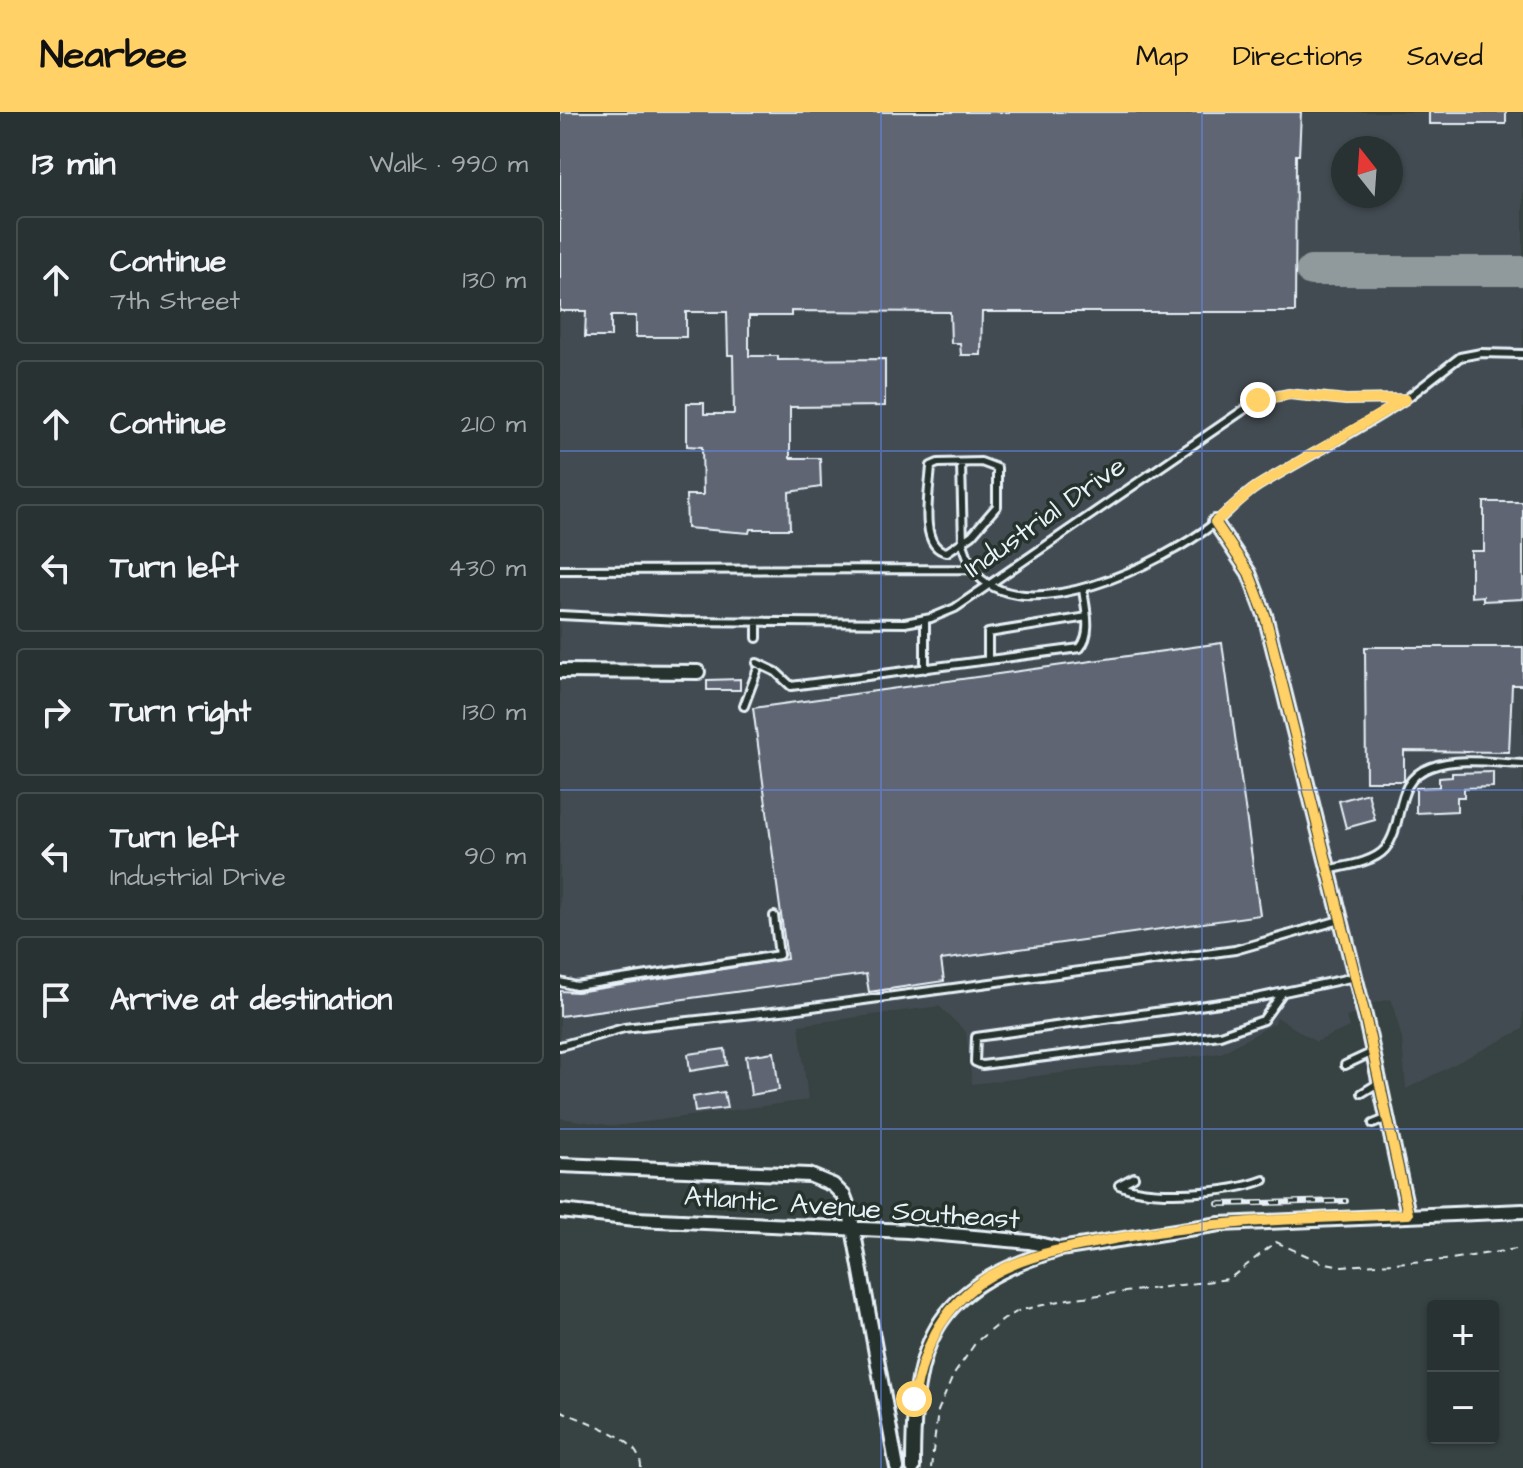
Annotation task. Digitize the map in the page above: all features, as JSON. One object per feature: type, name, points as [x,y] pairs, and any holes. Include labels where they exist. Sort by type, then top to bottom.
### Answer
[{"type":"street","points":[[1215,522],[1249,573],[1261,601],[1373,1052],[1408,1214]]},
{"type":"street","points":[[560,671],[698,672]]},
{"type":"street","points":[[560,1165],[824,1178],[844,1196],[855,1229],[870,1334],[897,1468]]},
{"type":"street","name":"Atlantic Avenue Southeast","points":[[560,1211],[636,1219],[960,1235],[1060,1249],[1220,1224],[1523,1211]]},
{"type":"street","points":[[913,1468],[914,1399],[920,1365],[946,1314],[983,1281],[1009,1266],[1060,1249]]},
{"type":"lane","points":[[961,463],[963,544],[972,569],[984,585],[1026,595],[1083,589],[1133,570],[1215,522],[1256,487],[1406,399],[1460,357],[1481,353],[1523,354]]},
{"type":"lane","name":"Industrial Drive","points":[[560,615],[757,622],[905,623],[925,619],[955,608],[984,585],[1258,400],[1289,394],[1346,400],[1406,399]]},
{"type":"lane","points":[[961,463],[990,463],[997,468],[997,506],[963,544],[947,552],[939,551],[932,544],[929,529],[931,466],[961,463]]},
{"type":"lane","points":[[560,570],[972,569]]},
{"type":"lane","points":[[744,706],[757,667],[776,672],[791,686],[1080,648],[1086,639],[1083,589]]},
{"type":"lane","points":[[988,660],[988,633],[1087,617]]},
{"type":"lane","points":[[925,619],[925,669]]},
{"type":"lane","points":[[757,622],[757,638]]},
{"type":"lane","points":[[1327,870],[1365,860],[1384,851],[1393,832],[1401,795],[1417,774],[1450,762],[1523,764]]},
{"type":"lane","points":[[560,982],[576,986],[779,955],[774,916]]},
{"type":"lane","points":[[560,1046],[624,1028],[790,1010],[1235,950],[1340,920]]},
{"type":"lane","points":[[1283,992],[1263,1020],[1220,1035],[982,1065],[975,1062],[976,1037],[1283,992],[1355,977]]},
{"type":"lane","points":[[1345,1065],[1373,1052]]},
{"type":"lane","points":[[1362,1093],[1380,1082]]},
{"type":"lane","points":[[1373,1124],[1388,1118]]},
{"type":"lane","points":[[1134,1177],[1119,1185],[1137,1193],[1242,1188],[1264,1180]]},
{"type":"path","points":[[931,1468],[938,1411],[953,1376],[976,1342],[1018,1311],[1068,1299],[1229,1279],[1276,1242],[1321,1262],[1342,1266],[1445,1260],[1523,1248]]},
{"type":"path","points":[[560,1410],[629,1443],[641,1459],[641,1468]]},
{"type":"shaded area","points":[[560,112],[1523,112],[1523,1029],[1406,1089],[1402,1039],[1391,999],[1361,1006],[1361,1013],[1346,1017],[1349,1027],[1316,1042],[1277,1017],[1275,1023],[1221,1053],[972,1084],[966,1032],[939,1006],[799,1025],[808,1100],[615,1126],[560,1118]]},
{"type":"building","points":[[560,112],[1301,112],[1299,155],[1296,155],[1295,312],[982,312],[981,355],[961,355],[960,343],[951,343],[950,312],[791,311],[791,316],[749,316],[749,356],[778,356],[778,360],[885,359],[885,406],[790,407],[790,458],[820,458],[821,487],[789,492],[790,529],[750,529],[749,533],[687,528],[686,495],[703,495],[702,447],[687,446],[687,403],[704,403],[704,414],[734,414],[733,355],[728,355],[727,312],[686,312],[686,337],[636,337],[636,316],[611,316],[611,337],[585,337],[586,311],[560,311]]},
{"type":"building","points":[[1429,112],[1506,112],[1506,124],[1429,124]]},
{"type":"building","points":[[1484,502],[1523,502],[1523,599],[1483,601],[1483,596],[1471,597],[1471,551],[1484,551]]},
{"type":"building","points":[[1222,643],[1260,915],[941,960],[944,981],[869,992],[866,974],[560,1016],[560,991],[577,992],[787,959],[753,708]]},
{"type":"building","points":[[1365,647],[1523,647],[1523,685],[1512,685],[1509,752],[1404,751],[1404,781],[1366,781]]},
{"type":"building","points":[[740,679],[740,690],[707,690],[707,680]]},
{"type":"building","points":[[1493,772],[1493,787],[1464,788],[1464,797],[1457,797],[1457,811],[1416,813],[1416,788],[1439,787],[1439,778],[1452,777],[1452,773]]},
{"type":"building","points":[[1368,793],[1375,820],[1346,828],[1339,801]]},
{"type":"building","points":[[725,1049],[727,1065],[690,1071],[688,1054]]},
{"type":"building","points":[[774,1052],[779,1090],[751,1095],[746,1056]]},
{"type":"building","points":[[724,1092],[727,1108],[695,1112],[693,1097]]},
{"type":"taxiway","points":[[1311,271],[1523,271]]},
{"type":"railway","points":[[1218,1204],[1346,1201]]},
{"type":"route","points":[[914,1399],[920,1365],[946,1314],[962,1297],[1009,1266],[1060,1249],[1174,1229],[1288,1219],[1408,1214],[1366,1020],[1265,615],[1249,573],[1215,522],[1256,487],[1406,399],[1346,400],[1313,394],[1289,394],[1258,400]]}]
